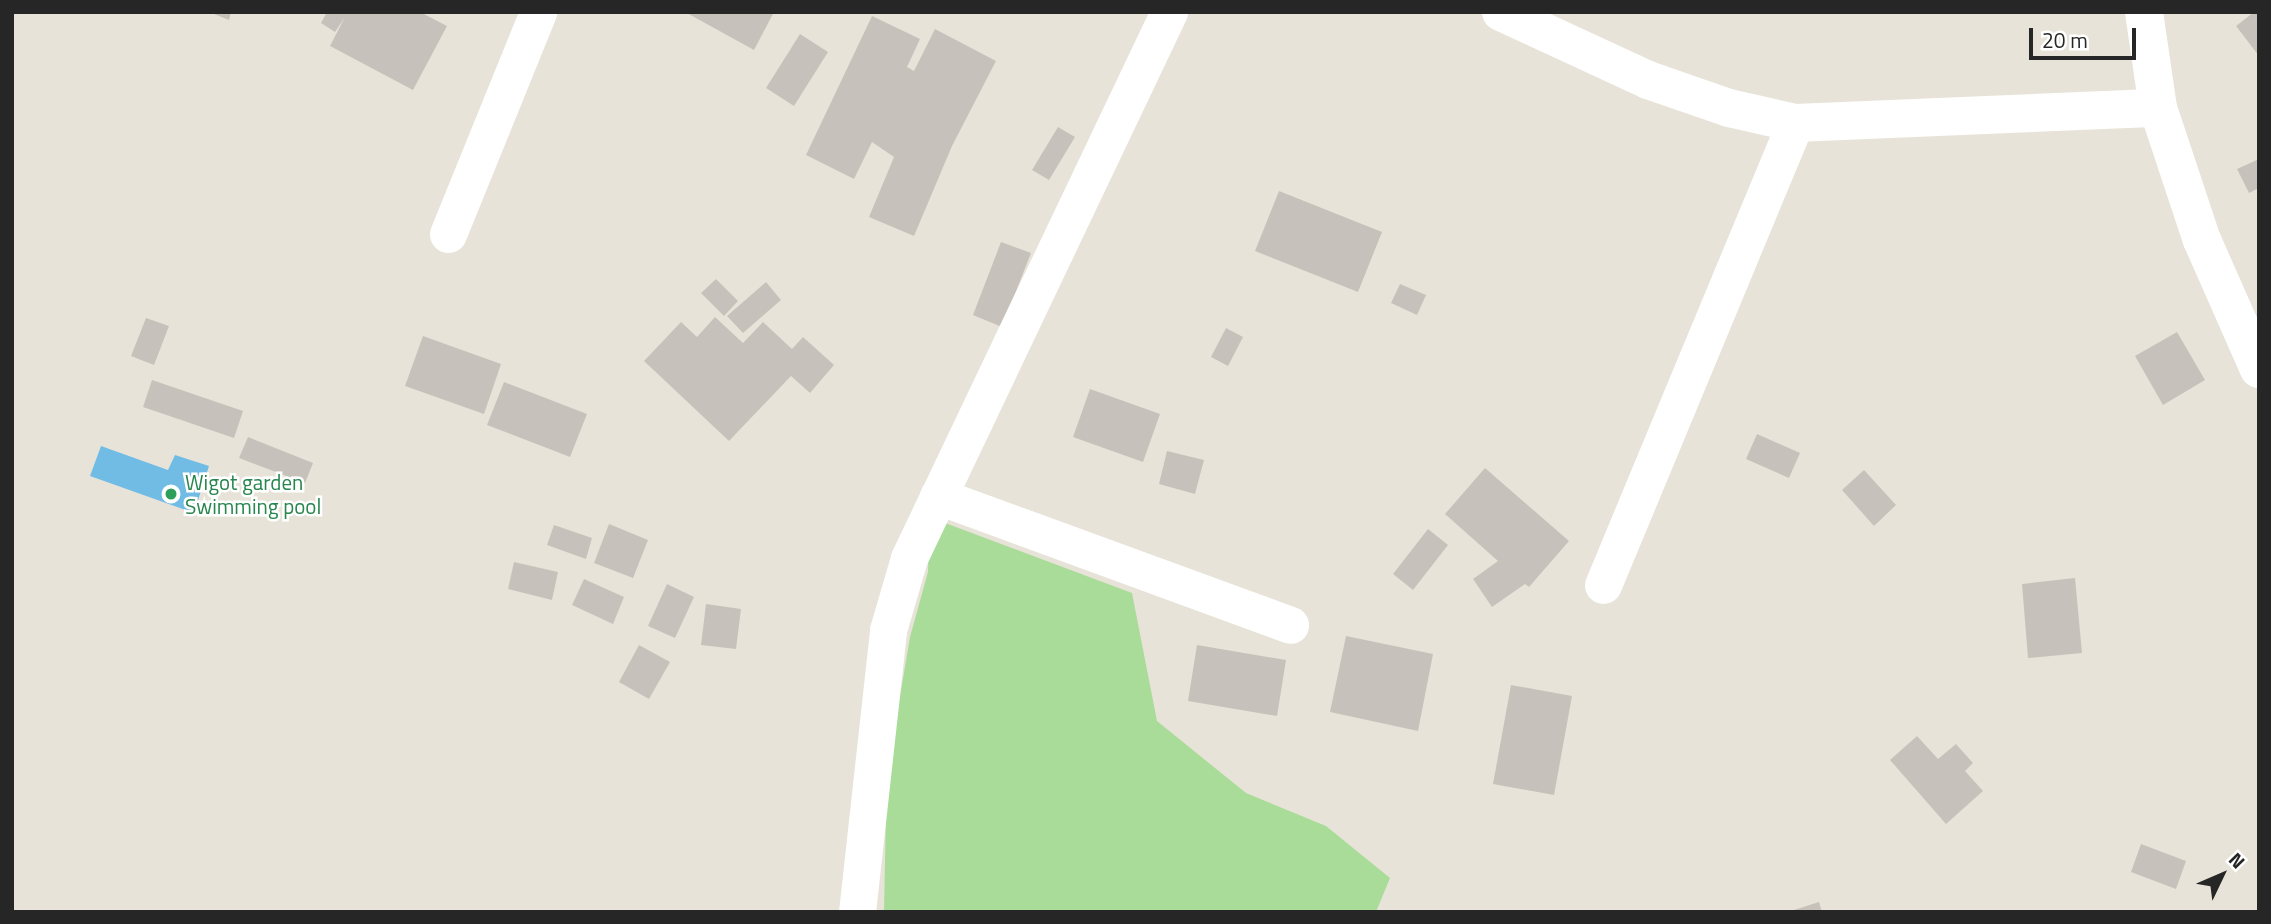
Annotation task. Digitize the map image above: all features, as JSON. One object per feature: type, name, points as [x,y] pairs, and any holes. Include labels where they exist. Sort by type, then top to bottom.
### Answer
[{"type":"street","points":[[448,234],[538,12]]},
{"type":"street","points":[[857,912],[888,630],[909,558],[1169,12]]},
{"type":"street","points":[[1501,12],[1648,80],[1729,108],[1795,123],[2158,108]]},
{"type":"street","points":[[2144,12],[2158,108],[2202,240],[2259,369]]},
{"type":"street","points":[[1603,585],[1795,123]]},
{"type":"street","points":[[938,496],[1290,625]]},
{"type":"green space","points":[[929,517],[1132,593],[1157,721],[1246,793],[1326,826],[1390,878],[1376,912],[884,912],[886,811],[897,714],[910,637],[928,572]]},
{"type":"water","name":"Wigot garden Swimming pool","points":[[101,446],[168,470],[175,455],[209,466],[194,513],[90,476]]},
{"type":"building","points":[[209,12],[231,12],[229,20]]},
{"type":"building","points":[[327,12],[420,12],[447,26],[413,90],[330,46],[345,17],[335,32],[321,23]]},
{"type":"building","points":[[685,12],[774,12],[754,50]]},
{"type":"building","points":[[2254,12],[2259,12],[2259,56],[2236,26]]},
{"type":"building","points":[[872,16],[920,39],[907,67],[914,71],[935,29],[996,61],[952,146],[914,236],[869,217],[894,157],[872,142],[854,179],[806,155]]},
{"type":"building","points":[[800,34],[828,52],[794,106],[766,88]]},
{"type":"building","points":[[1058,127],[1075,137],[1049,180],[1032,170]]},
{"type":"building","points":[[2259,159],[2259,188],[2249,193],[2237,169]]},
{"type":"building","points":[[1279,191],[1382,232],[1358,292],[1255,251]]},
{"type":"building","points":[[1001,242],[1031,253],[1002,327],[973,315]]},
{"type":"building","points":[[716,279],[738,301],[724,316],[701,293]]},
{"type":"building","points":[[766,282],[781,300],[743,333],[727,316]]},
{"type":"building","points":[[1400,284],[1426,295],[1417,315],[1391,303]]},
{"type":"building","points":[[715,317],[743,343],[763,322],[792,349],[803,337],[834,365],[810,393],[791,376],[729,441],[644,361],[681,322],[697,337]]},
{"type":"building","points":[[146,318],[169,326],[154,365],[131,356]]},
{"type":"building","points":[[1226,328],[1243,337],[1228,366],[1211,357]]},
{"type":"building","points":[[2177,332],[2205,380],[2163,405],[2135,356]]},
{"type":"building","points":[[423,336],[501,364],[484,414],[405,386]]},
{"type":"building","points":[[152,380],[243,411],[234,438],[143,407]]},
{"type":"building","points":[[504,382],[587,414],[570,457],[487,425]]},
{"type":"building","points":[[1090,389],[1160,414],[1143,462],[1073,437]]},
{"type":"building","points":[[1757,434],[1800,453],[1789,478],[1746,459]]},
{"type":"building","points":[[248,437],[313,463],[305,483],[239,458]]},
{"type":"building","points":[[1167,451],[1204,460],[1195,494],[1159,484]]},
{"type":"building","points":[[1485,468],[1569,541],[1529,587],[1525,584],[1492,607],[1473,579],[1498,561],[1445,514]]},
{"type":"building","points":[[1864,470],[1896,505],[1874,526],[1842,490]]},
{"type":"building","points":[[609,524],[648,540],[633,578],[594,563]]},
{"type":"building","points":[[554,525],[592,538],[586,559],[547,545]]},
{"type":"building","points":[[1428,529],[1448,545],[1413,590],[1393,574]]},
{"type":"building","points":[[514,562],[558,572],[552,600],[508,589]]},
{"type":"building","points":[[2075,578],[2082,653],[2028,658],[2022,584]]},
{"type":"building","points":[[584,579],[624,597],[613,624],[572,605]]},
{"type":"building","points":[[667,584],[694,597],[675,638],[648,626]]},
{"type":"building","points":[[706,604],[741,609],[736,649],[701,645]]},
{"type":"building","points":[[1346,636],[1433,654],[1418,731],[1330,712]]},
{"type":"building","points":[[639,645],[670,662],[649,699],[619,682]]},
{"type":"building","points":[[1197,645],[1286,660],[1277,716],[1188,701]]},
{"type":"building","points":[[1511,685],[1572,696],[1554,795],[1493,784]]},
{"type":"building","points":[[1917,736],[1938,759],[1956,744],[1973,763],[1965,771],[1983,791],[1946,824],[1890,760]]},
{"type":"building","points":[[2141,844],[2186,861],[2176,889],[2131,872]]},
{"type":"building","points":[[1819,902],[1822,912],[1791,911]]},
{"type":"place","name":"Wigot garden Swimming pool","points":[[171,494]]}]
